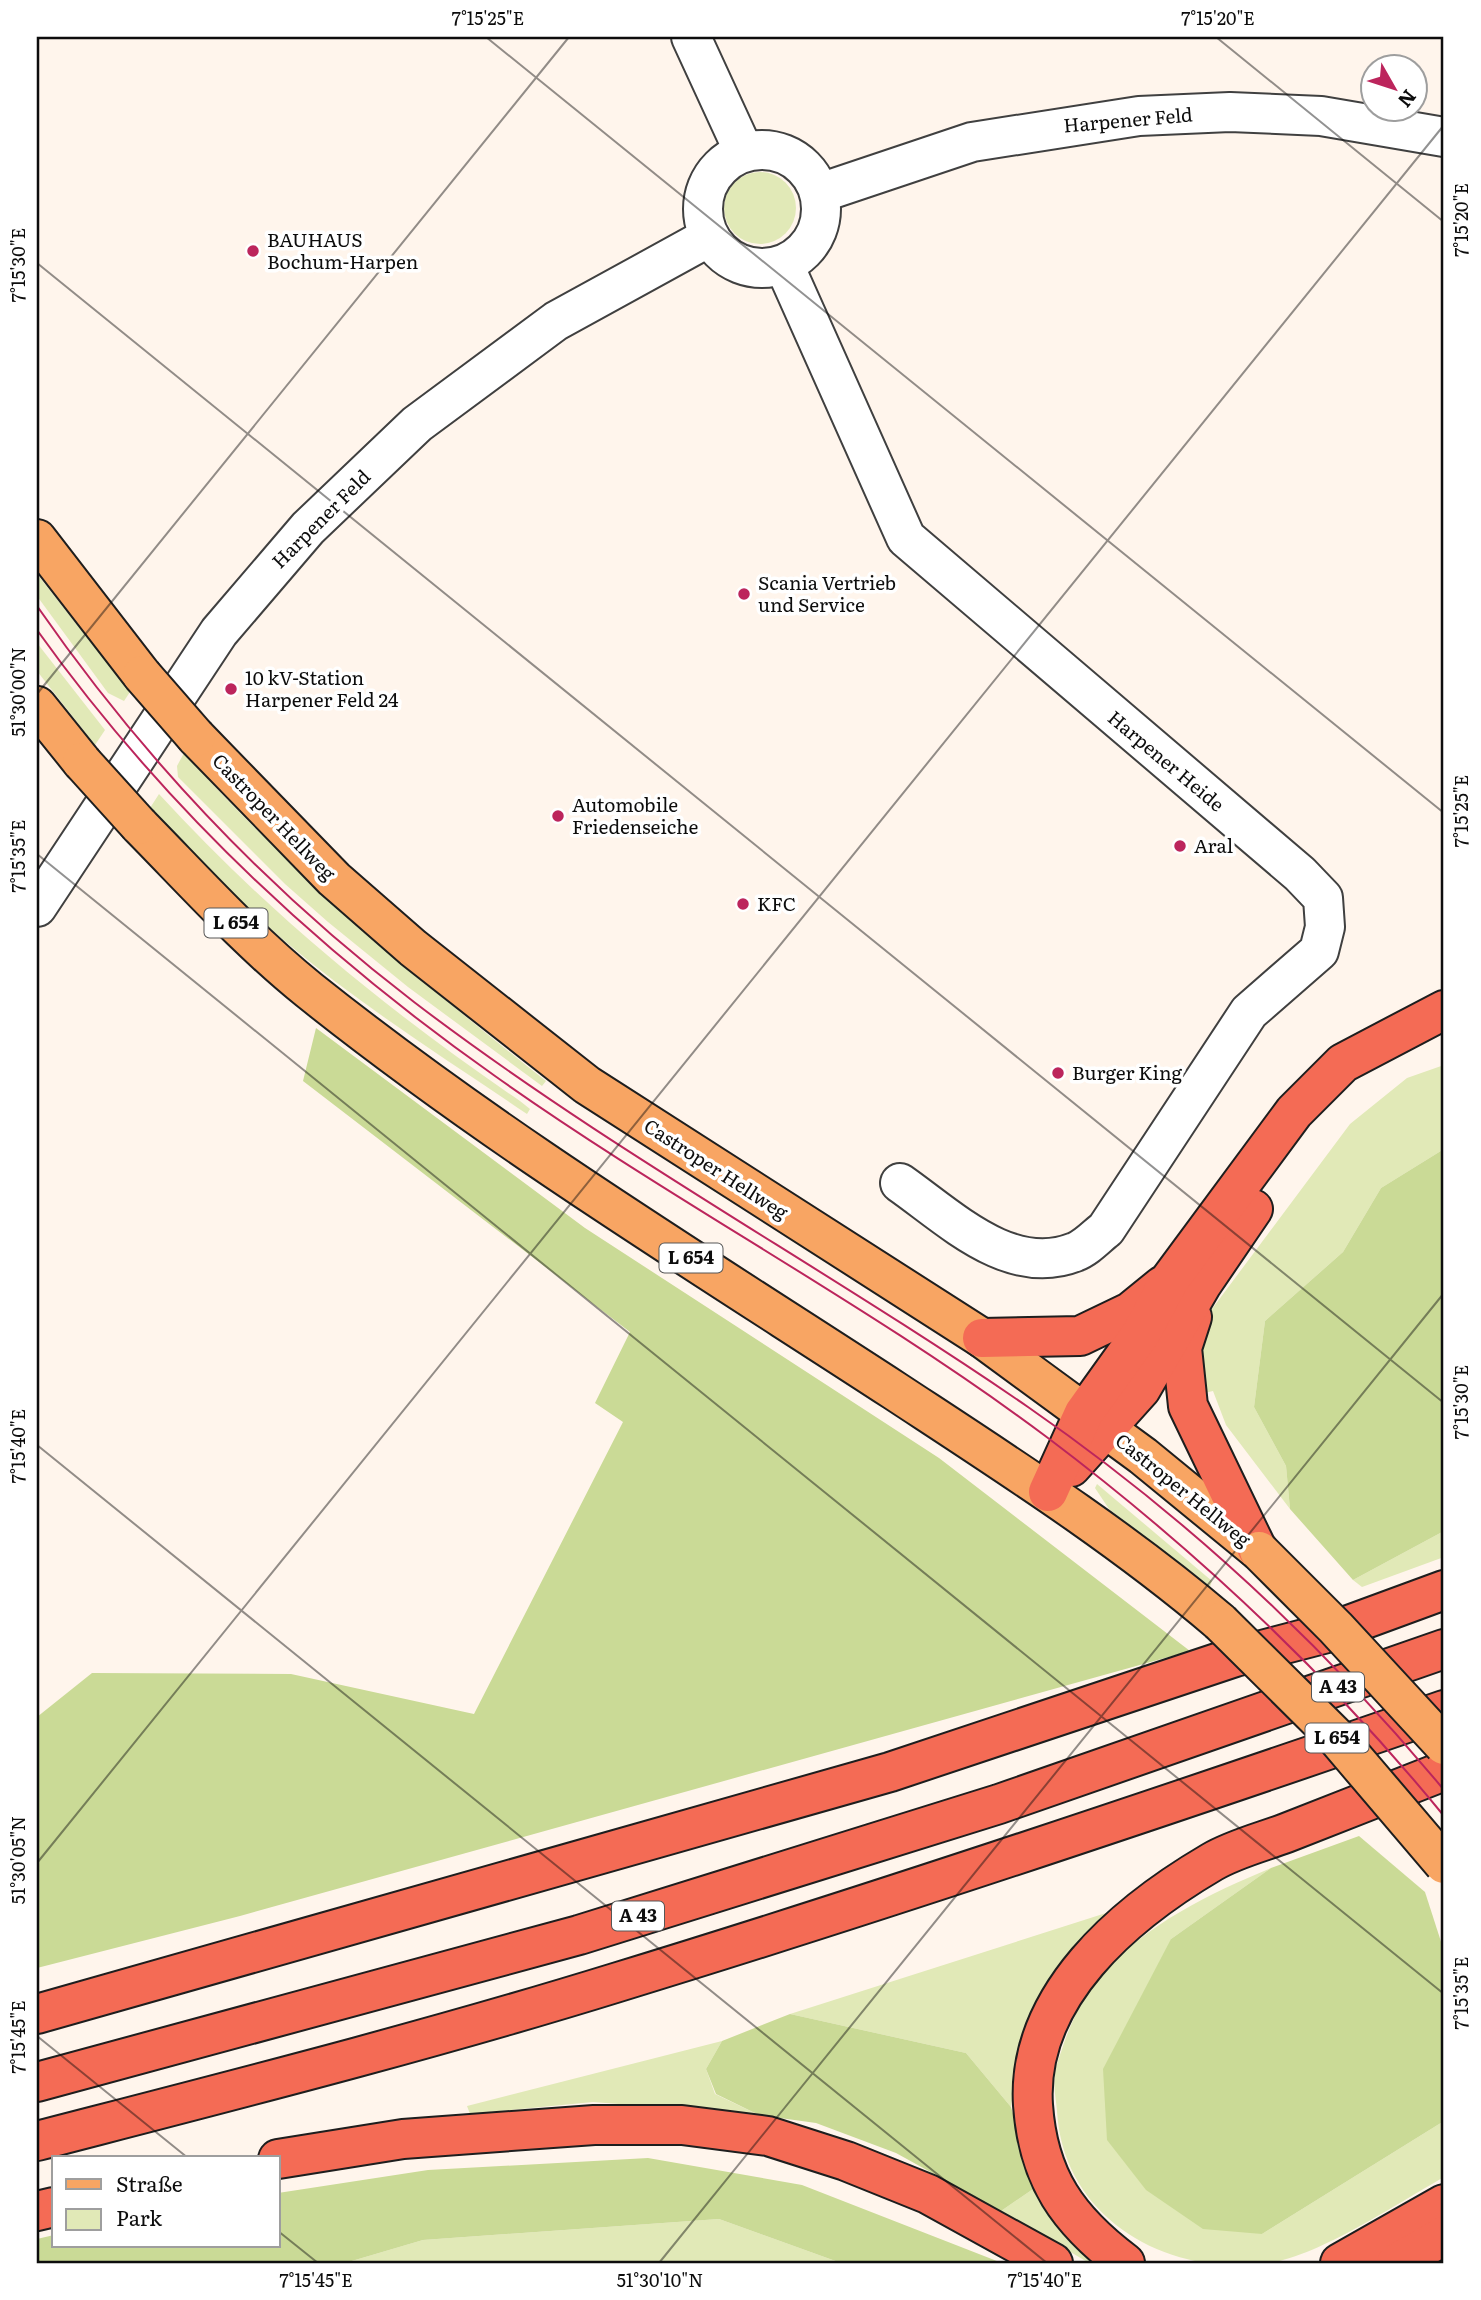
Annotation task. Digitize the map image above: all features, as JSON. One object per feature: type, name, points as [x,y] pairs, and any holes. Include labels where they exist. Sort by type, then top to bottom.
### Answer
[{"type":"highway","points":[[982,1338],[1080,1336],[1185,1282],[1294,1112],[1343,1063],[1444,1010]]},
{"type":"highway","points":[[1048,1492],[1095,1421],[1142,1332],[1291,1153],[1359,1081],[1410,1050],[1444,1039]]},
{"type":"highway","points":[[1185,1282],[1182,1348],[1188,1406],[1258,1550]]},
{"type":"highway","points":[[1234,1657],[1312,1620],[1444,1570]]},
{"type":"highway","points":[[37,2014],[890,1772],[1234,1657],[1327,1633],[1444,1590]]},
{"type":"highway","name":"A 43","points":[[37,2082],[592,1931],[999,1804],[1444,1649]]},
{"type":"highway","points":[[37,2141],[275,2079],[613,1984],[1274,1769],[1444,1710]]},
{"type":"highway","points":[[1125,2263],[1075,2220],[1055,2192],[1036,2141],[1031,2076],[1051,2011],[1072,1980],[1128,1922],[1214,1861],[1444,1772]]},
{"type":"highway","points":[[280,2160],[403,2139],[594,2125],[682,2125],[768,2136],[846,2161],[928,2194],[1053,2263]]},
{"type":"highway","points":[[1340,2263],[1444,2204]]},
{"type":"highway","points":[[1396,2263],[1444,2238]]},
{"type":"main road","name":"Castroper Hellweg","points":[[37,539],[142,675],[196,737],[334,879],[413,948],[587,1086],[982,1338],[1095,1421],[1258,1550],[1336,1628],[1444,1745]]},
{"type":"main road","name":"L 654","points":[[37,706],[82,762],[139,825],[220,908],[306,988],[451,1097],[536,1156],[1048,1492],[1159,1572],[1220,1622],[1326,1727],[1396,1804],[1444,1864]]},
{"type":"street","points":[[691,37],[744,152]]},
{"type":"street","name":"Harpener Feld","points":[[820,192],[972,142],[1139,116],[1230,112],[1321,116],[1444,137]]},
{"type":"street","points":[[763,149],[782,153],[802,164],[820,192],[819,228],[805,251],[785,265],[752,269],[725,257],[709,237],[702,215],[705,191],[714,174],[729,159],[744,152],[763,149]]},
{"type":"street","name":"Harpener Feld","points":[[37,907],[219,632],[262,578],[308,528],[417,424],[546,328],[709,237]]},
{"type":"street","name":"Harpener Heide","points":[[785,265],[906,538],[1300,874],[1323,898],[1325,927],[1319,951],[1249,1012],[1106,1229],[1077,1251],[1047,1259],[1012,1255],[981,1240],[900,1183]]},
{"type":"green space","points":[[760,172],[774,175],[786,182],[793,194],[796,208],[793,222],[786,234],[774,241],[760,244],[746,241],[734,234],[727,222],[724,208],[727,194],[734,182],[746,175]]},
{"type":"green space","points":[[37,574],[130,692],[124,701],[108,693],[37,596]]},
{"type":"green space","points":[[37,643],[105,730],[95,745],[37,671]]},
{"type":"green space","points":[[184,753],[313,884],[404,965],[546,1081],[542,1086],[408,987],[285,884],[178,777],[177,766]]},
{"type":"green space","points":[[159,794],[242,879],[330,958],[423,1032],[520,1101],[530,1109],[527,1114],[375,1011],[287,943],[251,911],[150,808]]},
{"type":"green space","points":[[316,1028],[585,1228],[939,1458],[1190,1651],[240,1916],[37,1968],[37,1717],[92,1673],[291,1674],[474,1714],[623,1422],[595,1403],[630,1332],[303,1081]]},
{"type":"green space","points":[[1444,1065],[1444,1149],[1381,1188],[1343,1252],[1265,1321],[1254,1407],[1286,1466],[1290,1509],[1226,1425],[1213,1391],[1200,1394],[1197,1356],[1203,1321],[1350,1124],[1407,1078]]},
{"type":"green space","points":[[1444,1149],[1444,1531],[1353,1580],[1290,1509],[1286,1466],[1254,1407],[1265,1321],[1343,1252],[1381,1188]]},
{"type":"green space","points":[[1097,1484],[1212,1581],[1210,1587],[1109,1509],[1095,1488]]},
{"type":"green space","points":[[1444,1531],[1444,1557],[1362,1587],[1353,1580]]},
{"type":"green space","points":[[1359,1836],[1425,1892],[1444,1951],[1444,2121],[1262,2234],[1203,2229],[1146,2190],[1107,2140],[1103,2069],[1171,1939],[1271,1868]]},
{"type":"green space","points":[[1271,1868],[1171,1939],[1262,2234],[1444,2121],[1444,2177],[1334,2240],[1289,2258],[1269,2263],[1231,2265],[1194,2261],[1159,2250],[1127,2233],[1100,2211],[1078,2182],[1064,2149],[1054,2083],[1056,2070],[1067,2034],[1085,1998],[1096,1981],[1120,1956],[1180,1912]]},
{"type":"green space","points":[[1106,1913],[1112,1917],[1017,2066],[1011,2107],[966,2053],[790,2014]]},
{"type":"green space","points":[[790,2014],[966,2053],[1011,2107],[1036,2187],[1001,2211],[896,2153],[816,2123],[759,2115],[716,2094],[706,2069],[722,2041]]},
{"type":"green space","points":[[722,2041],[706,2069],[715,2094],[759,2115],[593,2102],[470,2114],[467,2106]]},
{"type":"green space","points":[[648,2158],[802,2185],[1002,2263],[841,2263],[719,2219],[423,2240],[345,2263],[37,2263],[37,2239],[52,2235],[52,2248],[280,2248],[280,2193],[428,2170]]},
{"type":"green space","points":[[1036,2187],[1102,2263],[1089,2263],[1001,2211]]},
{"type":"green space","points":[[719,2219],[841,2263],[345,2263],[423,2240]]},
{"type":"tram line","points":[[37,606],[119,716],[210,819],[258,867],[360,959],[414,1002],[564,1109],[952,1356],[1086,1448],[1196,1537],[1249,1584],[1350,1684],[1444,1790]]},
{"type":"tram line","points":[[37,630],[85,694],[190,815],[306,927],[367,979],[495,1076],[563,1123],[913,1344],[1048,1438],[1156,1524],[1258,1615],[1354,1713],[1444,1816]]},
{"type":"place","name":"BAUHAUS Bochum-Harpen","points":[[253,251]]},
{"type":"place","name":"Scania Vertrieb und Service","points":[[744,594]]},
{"type":"place","name":"10 kV-Station Harpener Feld 24","points":[[231,689]]},
{"type":"place","name":"Automobile Friedenseiche","points":[[558,816]]},
{"type":"place","name":"Aral","points":[[1180,846]]},
{"type":"place","name":"KFC","points":[[743,904]]},
{"type":"place","name":"Burger King","points":[[1058,1073]]}]
